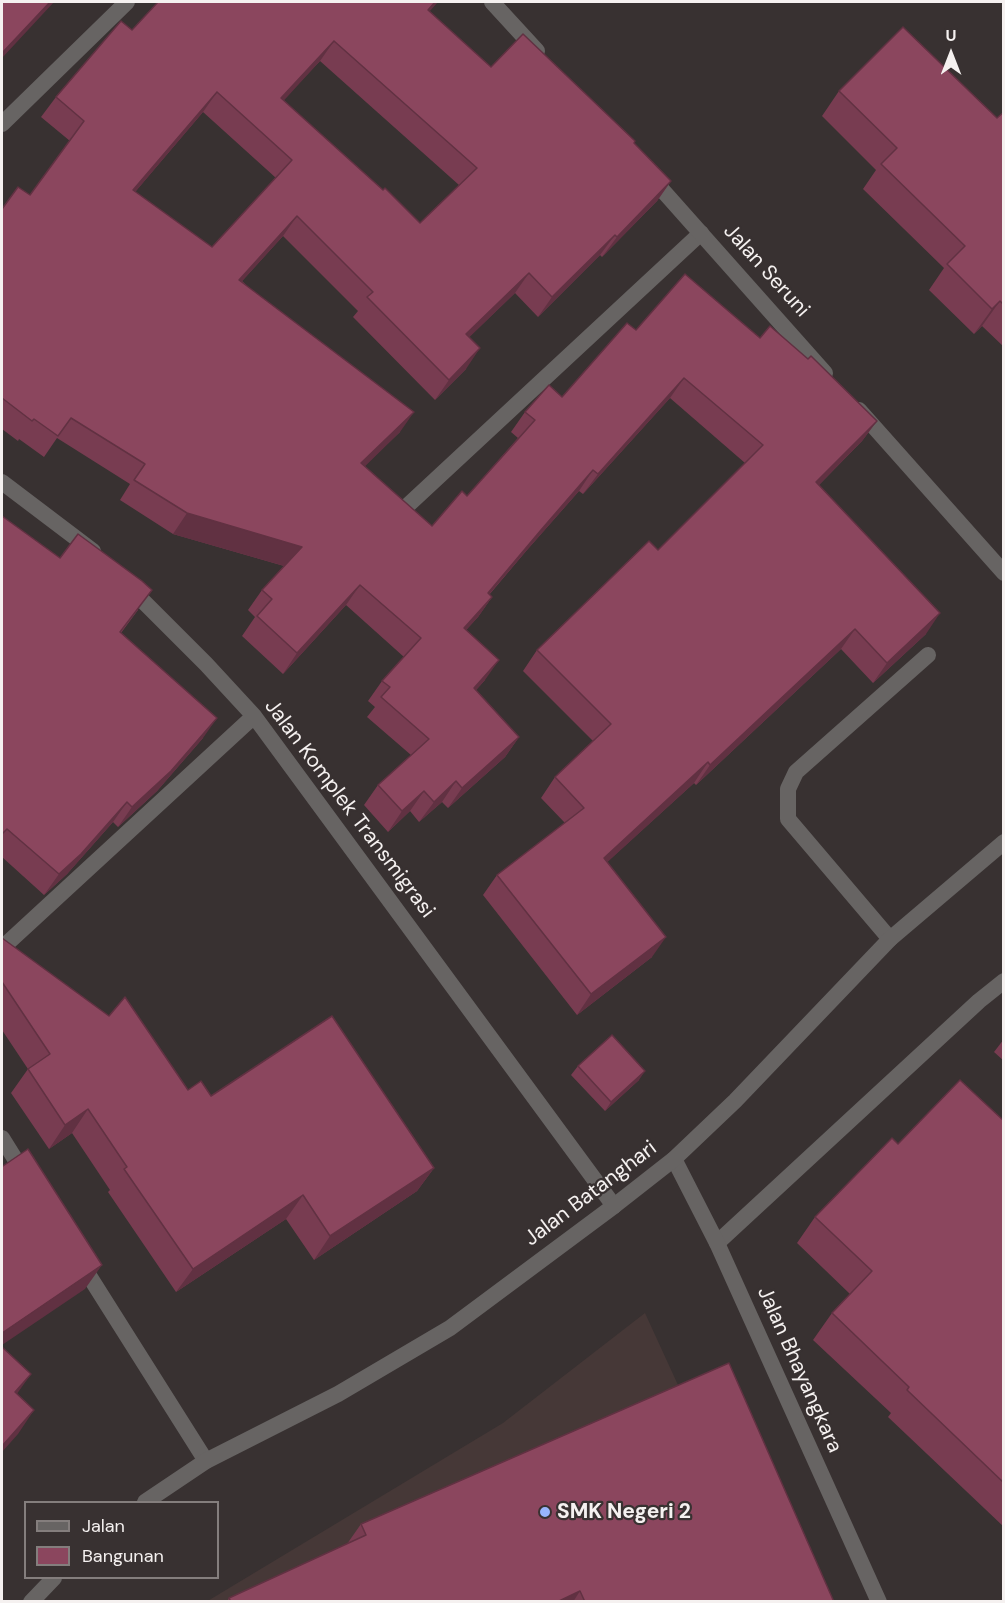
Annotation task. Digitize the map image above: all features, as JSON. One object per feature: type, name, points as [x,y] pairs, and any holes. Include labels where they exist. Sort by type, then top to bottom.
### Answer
[{"type":"street","points":[[2,124],[127,2]]},
{"type":"street","points":[[492,2],[547,62]]},
{"type":"street","name":"Jalan Seruni","points":[[639,165],[1004,573]]},
{"type":"street","points":[[406,507],[701,233]]},
{"type":"street","points":[[2,482],[86,544],[102,560]]},
{"type":"street","name":"Jalan Komplek Transmigrasi","points":[[118,576],[206,664],[254,717],[614,1206]]},
{"type":"street","points":[[890,939],[788,819],[788,789],[796,772],[928,655]]},
{"type":"street","points":[[2,948],[254,717]]},
{"type":"street","name":"Jalan Batanghari","points":[[148,1501],[206,1461],[339,1394],[450,1329],[614,1206],[674,1159],[735,1101],[890,939],[1004,842]]},
{"type":"street","points":[[717,1244],[979,1001],[1004,981]]},
{"type":"street","points":[[2,1138],[33,1188]]},
{"type":"street","name":"Jalan Bhayangkara","points":[[674,1159],[717,1244],[879,1602]]},
{"type":"street","points":[[72,1249],[206,1461]]},
{"type":"street","points":[[31,1602],[53,1579]]},
{"type":"shaded area","name":"SMK Negeri 2","points":[[645,1313],[777,1601],[206,1602],[503,1423]]},
{"type":"building","points":[[2,2],[50,2],[2,53]]},
{"type":"building","points":[[158,2],[435,2],[428,10],[491,67],[523,34],[635,141],[634,143],[671,181],[617,237],[615,235],[552,297],[529,273],[466,334],[480,348],[449,380],[367,297],[373,292],[297,216],[239,280],[414,412],[361,463],[432,526],[462,491],[467,496],[535,420],[525,412],[549,385],[562,397],[627,323],[636,330],[685,274],[760,338],[770,326],[808,359],[811,356],[877,421],[816,482],[940,613],[887,663],[855,629],[710,765],[708,762],[604,858],[666,937],[591,994],[497,875],[584,808],[555,777],[611,724],[537,650],[649,541],[658,550],[763,445],[684,378],[598,474],[593,470],[488,593],[492,597],[464,628],[499,660],[474,688],[519,737],[462,788],[456,781],[434,802],[424,791],[402,811],[378,785],[429,739],[381,697],[390,687],[382,681],[421,638],[360,585],[297,653],[257,616],[272,599],[262,590],[302,547],[187,513],[134,480],[145,464],[71,418],[58,436],[34,419],[32,421],[2,398],[2,209],[18,187],[30,195],[84,121],[56,97],[121,21],[132,30]],"holes":[[[334,41],[477,168],[420,223],[385,188],[383,190],[281,98]],[[217,92],[292,160],[212,247],[133,190]]]},
{"type":"building","points":[[903,27],[997,118],[1004,112],[1004,305],[1000,301],[992,309],[947,264],[965,246],[881,164],[897,148],[839,91]]},
{"type":"building","points":[[2,516],[60,558],[78,534],[152,590],[120,632],[217,718],[171,771],[132,807],[127,802],[81,854],[59,874],[7,829],[2,834]]},
{"type":"building","points":[[2,938],[109,1016],[125,997],[188,1090],[201,1081],[211,1096],[332,1016],[434,1168],[330,1236],[303,1195],[193,1269],[124,1169],[127,1167],[88,1109],[65,1125],[28,1069],[50,1054],[2,982]]},
{"type":"building","points":[[612,1035],[645,1071],[611,1102],[578,1066]]},
{"type":"building","points":[[960,1080],[1004,1121],[1004,1483],[907,1390],[909,1387],[832,1313],[872,1271],[815,1217],[892,1138],[898,1144]]},
{"type":"building","points":[[28,1149],[102,1265],[2,1333],[2,1164],[3,1166]]},
{"type":"building","points":[[2,1347],[31,1374],[15,1392],[34,1410],[2,1446]]},
{"type":"building","name":"SMK Negeri 2","points":[[729,1363],[834,1602],[585,1602],[580,1591],[557,1602],[231,1602],[229,1598],[366,1535],[361,1524]]},
{"type":"place","name":"SMK Negeri 2","points":[[545,1512]]}]
